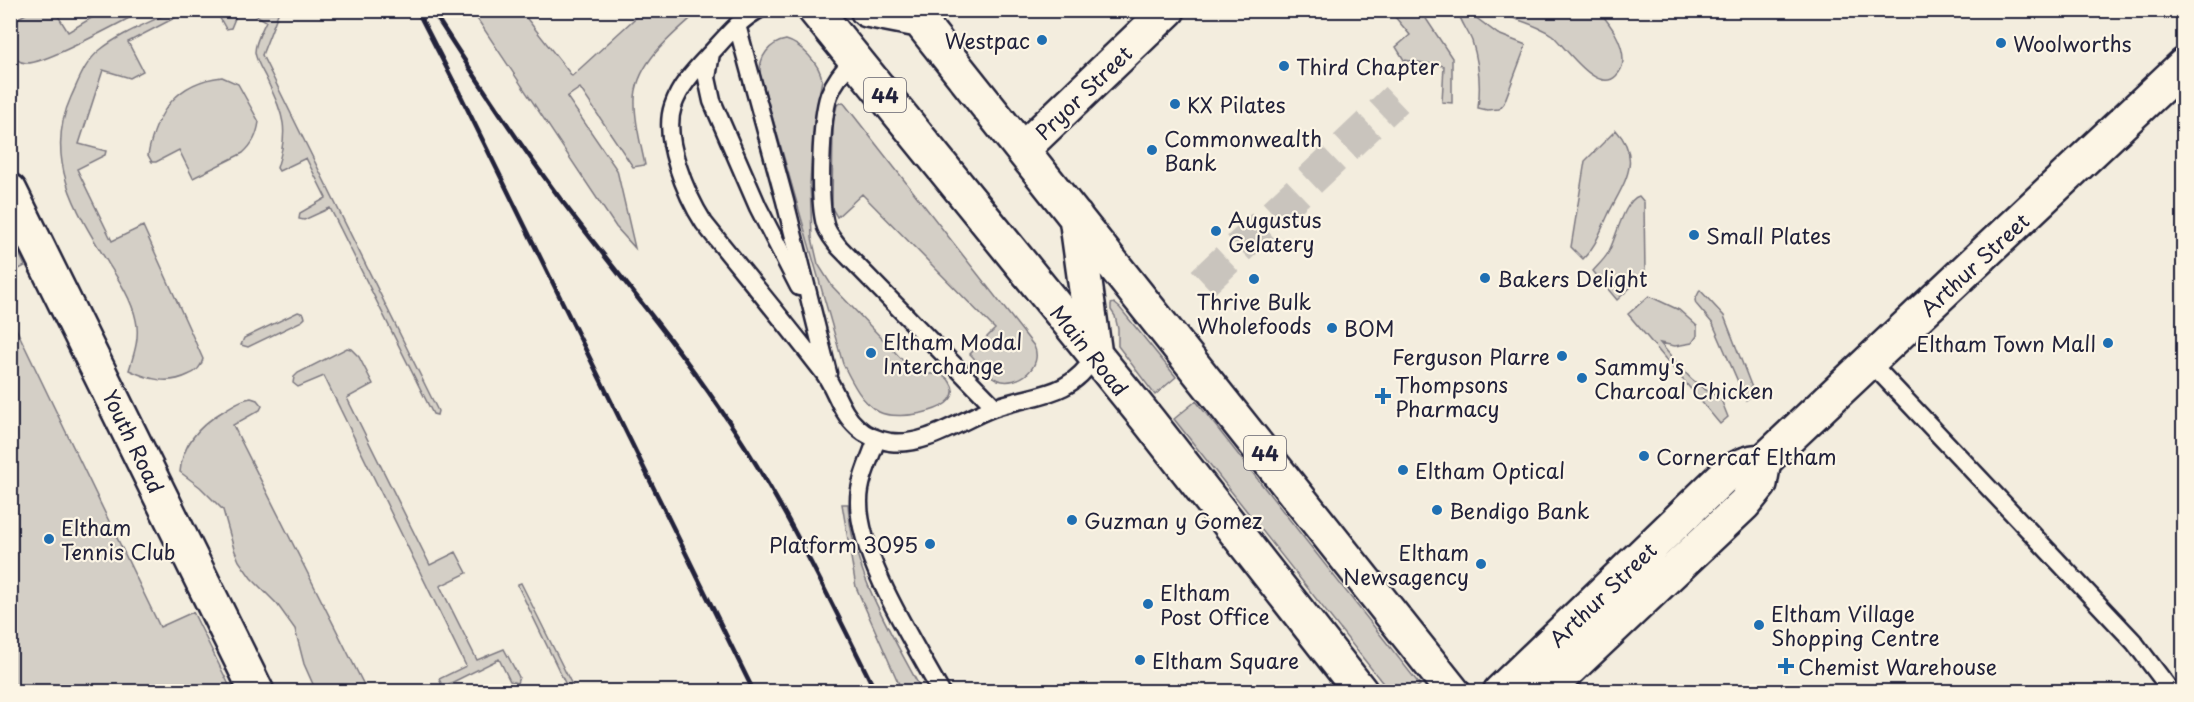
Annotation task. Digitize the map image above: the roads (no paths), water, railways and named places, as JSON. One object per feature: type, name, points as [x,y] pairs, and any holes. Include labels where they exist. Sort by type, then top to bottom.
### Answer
[{"type":"street","name":"Main Road","points":[[815,10],[1169,447],[1361,692]]},
{"type":"street","points":[[867,10],[915,15]]},
{"type":"street","name":"Pryor Street","points":[[1023,149],[1168,10]]},
{"type":"street","name":"44","points":[[915,15],[1453,692]]},
{"type":"street","name":"Arthur Street","points":[[1545,692],[1744,504],[1760,484],[1764,461],[2184,65]]},
{"type":"street","name":"Youth Road","points":[[10,191],[258,692]]},
{"type":"street","points":[[1076,217],[1095,356]]},
{"type":"street","name":"Arthur Street","points":[[1500,692],[1722,478],[1743,465],[1753,461],[1764,461]]},
{"type":"lane","points":[[758,10],[737,25],[684,84],[671,113],[670,129],[673,146],[689,193],[704,223],[830,382],[851,421],[862,431],[877,439],[892,442],[921,439],[995,407],[1048,394],[1065,387],[1080,376],[1095,356]]},
{"type":"lane","points":[[737,25],[785,201],[830,382]]},
{"type":"lane","points":[[711,53],[707,78],[712,101],[758,207],[812,312]]},
{"type":"lane","points":[[855,58],[836,81],[826,106],[823,125],[822,192],[828,232],[839,247],[995,407]]},
{"type":"lane","points":[[1870,362],[2134,642],[2172,692]]},
{"type":"lane","points":[[877,439],[860,491],[859,512],[865,538],[879,577],[940,692]]},
{"type":"tunnel","points":[[1203,282],[1396,99]]},
{"type":"railway","points":[[417,10],[754,692]]},
{"type":"railway","points":[[432,10],[542,174],[682,356],[743,443],[803,548],[876,692]]},
{"type":"place","name":"Westpac","points":[[1042,40]]},
{"type":"place","name":"Woolworths","points":[[2001,43]]},
{"type":"place","name":"Third Chapter","points":[[1284,66]]},
{"type":"place","name":"KX Pilates","points":[[1175,104]]},
{"type":"place","name":"Commonwealth Bank","points":[[1152,150]]},
{"type":"place","name":"Augustus Gelatery","points":[[1216,231]]},
{"type":"place","name":"Small Plates","points":[[1694,235]]},
{"type":"place","name":"Bakers Delight","points":[[1485,278]]},
{"type":"place","name":"Thrive Bulk Wholefoods","points":[[1254,279]]},
{"type":"place","name":"BOM","points":[[1332,328]]},
{"type":"place","name":"Eltham Town Mall","points":[[2108,343]]},
{"type":"place","name":"Eltham Modal Interchange","points":[[871,353]]},
{"type":"place","name":"Ferguson Plarre","points":[[1562,356]]},
{"type":"place","name":"Sammy's Charcoal Chicken","points":[[1582,378]]},
{"type":"place","name":"Thompsons Pharmacy","points":[[1383,396]]},
{"type":"place","name":"Cornercaf Eltham","points":[[1644,456]]},
{"type":"place","name":"Eltham Optical","points":[[1403,470]]},
{"type":"place","name":"Bendigo Bank","points":[[1437,510]]},
{"type":"place","name":"Guzman y Gomez","points":[[1072,520]]},
{"type":"place","name":"Eltham Tennis Club","points":[[49,539]]},
{"type":"place","name":"Platform 3095","points":[[930,544]]},
{"type":"place","name":"Eltham Newsagency","points":[[1481,564]]},
{"type":"place","name":"Eltham Post Office","points":[[1148,604]]},
{"type":"place","name":"Eltham Village Shopping Centre","points":[[1759,625]]},
{"type":"place","name":"Eltham Square","points":[[1140,660]]},
{"type":"place","name":"Chemist Warehouse","points":[[1786,666]]}]
